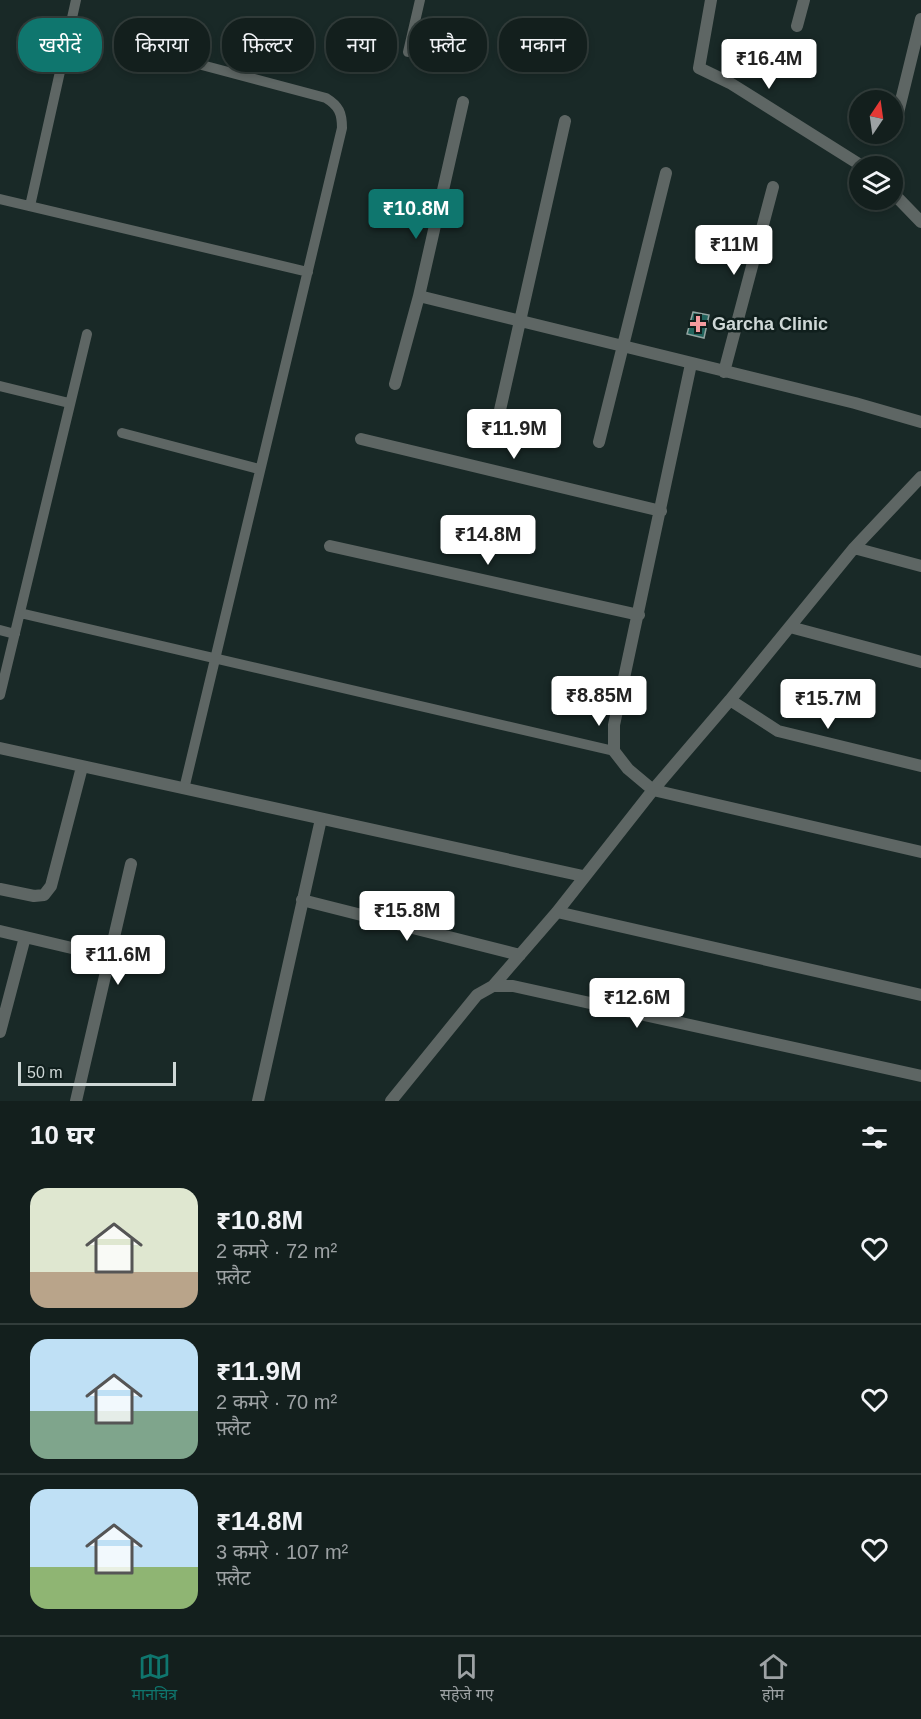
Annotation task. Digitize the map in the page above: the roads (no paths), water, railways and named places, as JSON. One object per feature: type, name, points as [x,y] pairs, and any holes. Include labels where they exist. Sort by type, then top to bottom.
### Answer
[{"type":"street","points":[[711,0],[699,68],[730,83],[849,158]]},
{"type":"street","points":[[797,26],[804,0]]},
{"type":"street","points":[[903,92],[921,19]]},
{"type":"street","points":[[395,384],[419,297],[463,102]]},
{"type":"street","points":[[500,410],[565,122]]},
{"type":"street","points":[[599,442],[666,173]]},
{"type":"street","points":[[724,372],[773,187]]},
{"type":"street","points":[[903,203],[921,222]]},
{"type":"street","points":[[419,297],[855,403],[921,422]]},
{"type":"street","points":[[692,364],[614,725],[614,751],[628,769],[653,790],[921,852]]},
{"type":"street","points":[[361,439],[661,511]]},
{"type":"street","points":[[391,1101],[477,995],[492,986],[556,912],[653,790],[854,548],[921,477]]},
{"type":"street","points":[[330,546],[639,615]]},
{"type":"street","points":[[854,548],[921,566]]},
{"type":"street","points":[[790,627],[921,662]]},
{"type":"street","points":[[730,700],[778,731],[921,766]]},
{"type":"street","points":[[0,748],[583,876]]},
{"type":"street","points":[[0,889],[34,896],[44,895],[51,886],[82,767]]},
{"type":"street","points":[[258,1101],[321,819]]},
{"type":"street","points":[[76,1101],[131,864]]},
{"type":"street","points":[[302,900],[519,955]]},
{"type":"street","points":[[556,912],[921,995]]},
{"type":"street","points":[[0,931],[110,957]]},
{"type":"street","points":[[0,1032],[24,937]]},
{"type":"street","points":[[492,986],[513,986],[921,1076]]},
{"type":"lane","points":[[30,206],[76,0]]},
{"type":"lane","points":[[408,52],[420,0]]},
{"type":"lane","points":[[184,789],[342,128],[342,114],[336,104],[326,98],[210,67]]},
{"type":"lane","points":[[0,199],[308,272]]},
{"type":"lane","points":[[0,695],[87,334]]},
{"type":"lane","points":[[0,386],[69,403]]},
{"type":"lane","points":[[122,433],[259,469]]},
{"type":"lane","points":[[20,613],[614,751]]},
{"type":"lane","points":[[0,630],[15,634]]},
{"type":"place","name":"Garcha Clinic","points":[[698,324]]}]
